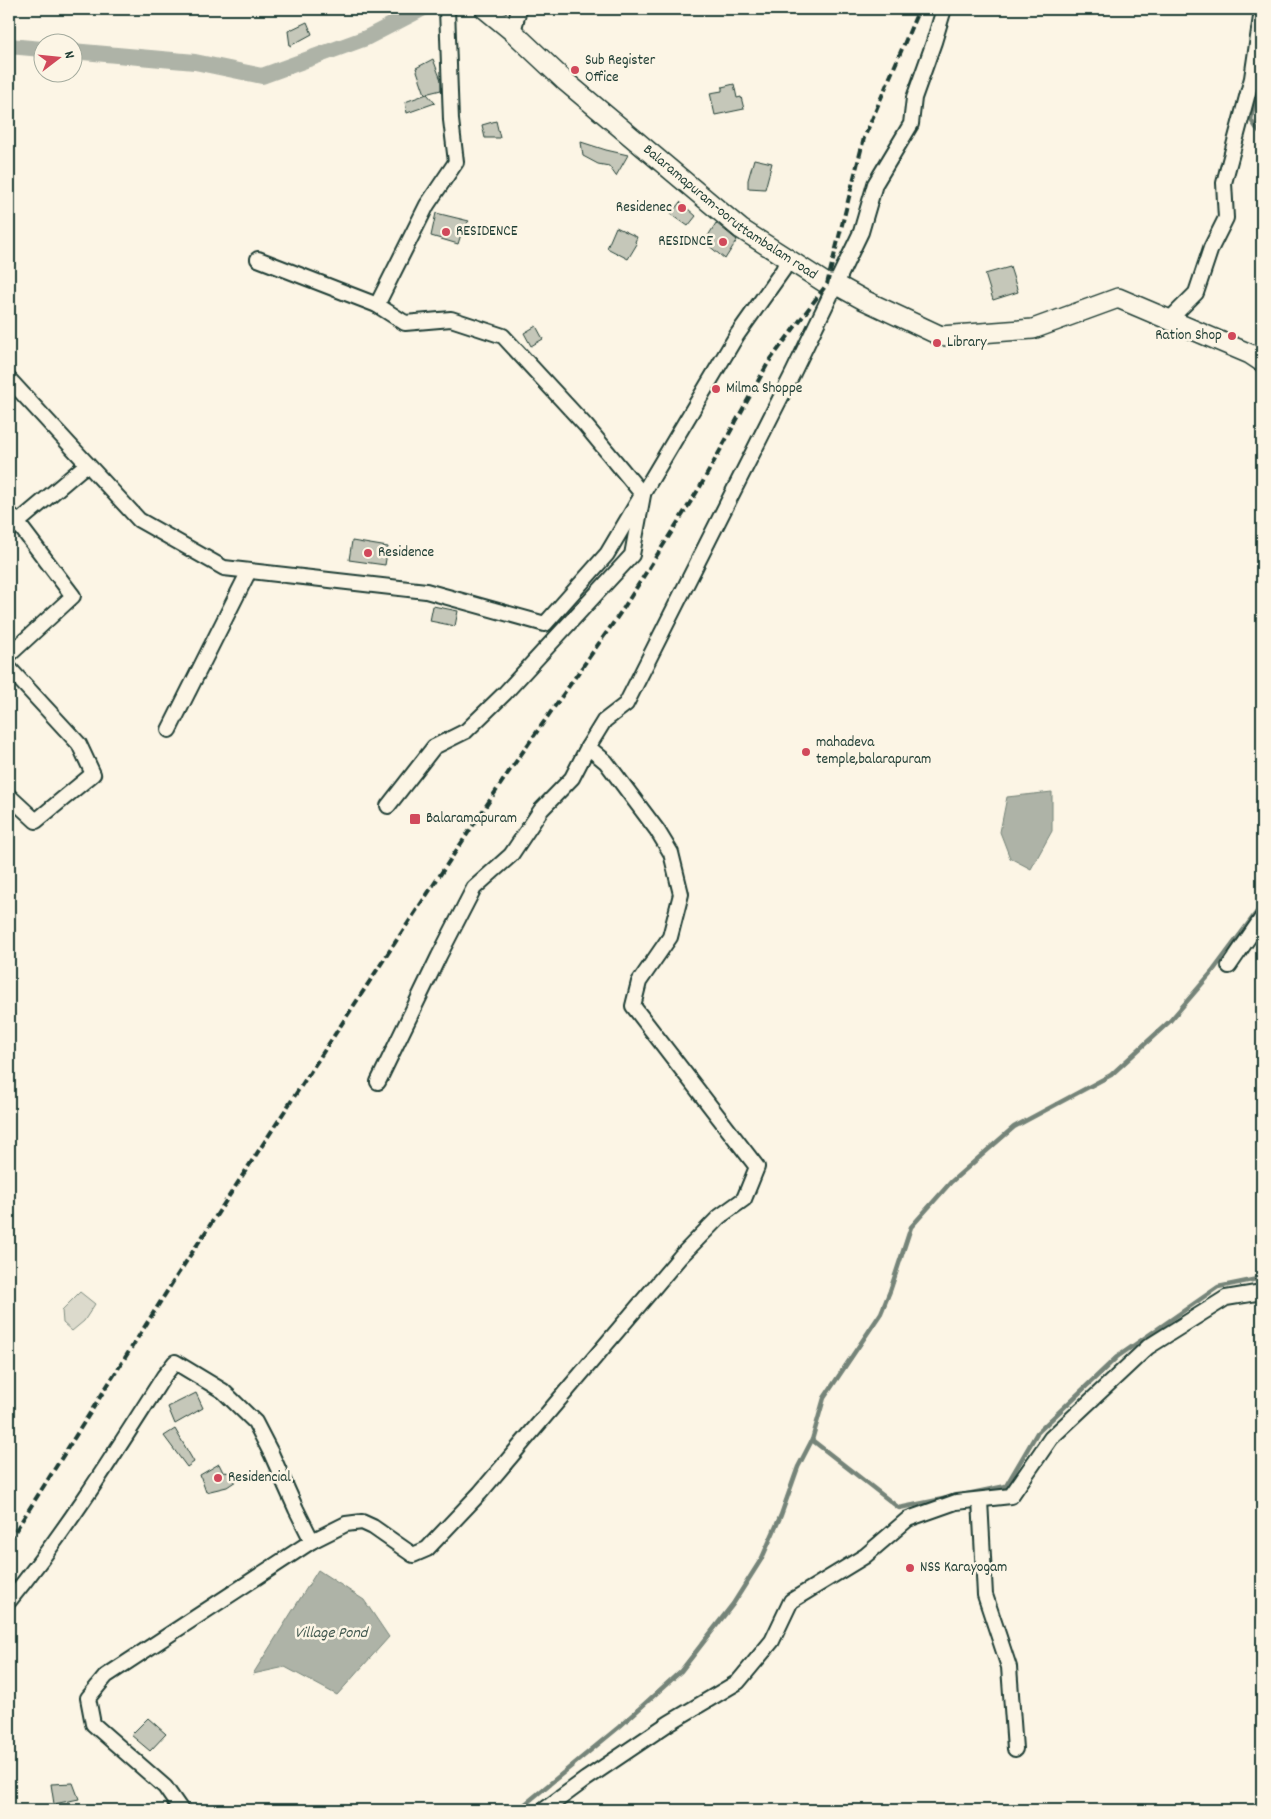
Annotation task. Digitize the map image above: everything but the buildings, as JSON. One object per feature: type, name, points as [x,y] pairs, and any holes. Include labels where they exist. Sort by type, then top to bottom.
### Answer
[{"type":"main road","name":"Balaramapuram-ooruttambalam road","points":[[485,9],[513,32],[565,81],[740,230],[788,258],[827,284],[835,284],[864,300],[942,336],[1033,329],[1118,298],[1250,354],[1262,362]]},
{"type":"street","points":[[377,305],[427,205],[456,162],[451,120],[447,9]]},
{"type":"street","points":[[513,32],[519,9]]},
{"type":"street","points":[[378,1082],[474,888],[511,855],[541,810],[572,778],[604,721],[626,704],[794,373],[861,232],[875,184],[911,124],[914,98],[944,9]]},
{"type":"street","points":[[1169,320],[1196,292],[1212,248],[1226,218],[1224,183],[1252,78],[1262,10]]},
{"type":"street","points":[[9,378],[139,520],[224,568],[426,591],[545,624],[607,554],[737,335],[783,270],[788,258]]},
{"type":"street","points":[[258,259],[377,305],[405,323],[451,319],[503,336],[586,426],[642,496],[632,555],[466,731],[434,747],[388,806]]},
{"type":"street","points":[[9,655],[73,596],[12,522],[87,464]]},
{"type":"street","points":[[169,730],[249,571]]},
{"type":"street","points":[[9,668],[79,744],[93,774],[36,821],[9,796]]},
{"type":"street","points":[[181,1810],[166,1787],[93,1724],[88,1698],[106,1676],[312,1541],[346,1524],[362,1522],[374,1527],[413,1555],[426,1549],[480,1493],[680,1257],[718,1217],[744,1199],[757,1167],[633,1006],[639,982],[670,938],[681,894],[671,853],[657,830],[606,762],[588,747]]},
{"type":"street","points":[[1228,966],[1262,918]]},
{"type":"street","points":[[544,1810],[669,1723],[738,1682],[772,1641],[791,1600],[865,1556],[908,1519],[956,1502],[1011,1496],[1051,1438],[1148,1347],[1226,1298],[1262,1292]]},
{"type":"street","points":[[9,1601],[42,1560],[104,1471],[164,1376],[175,1362],[224,1391],[255,1422],[312,1541]]},
{"type":"street","points":[[980,1500],[985,1595],[1009,1668],[1016,1749]]},
{"type":"shaded area","points":[[80,1292],[95,1304],[84,1321],[72,1331],[63,1323],[62,1310]]},
{"type":"water","points":[[1052,792],[1052,831],[1031,869],[1010,858],[1000,832],[1007,797]]},
{"type":"water","name":"Village Pond","points":[[318,1570],[364,1600],[389,1637],[337,1695],[285,1667],[253,1674]]},
{"type":"waterway","points":[[82,52],[195,62],[262,76],[366,38],[422,9]]},
{"type":"waterway","points":[[9,46],[32,48]]},
{"type":"waterway","points":[[1262,63],[1251,120],[1259,132],[1262,133]]},
{"type":"waterway","points":[[518,1810],[619,1727],[681,1671],[733,1604],[762,1558],[781,1515],[798,1467],[812,1440],[824,1398],[881,1313],[911,1227],[951,1182],[1014,1127],[1111,1075],[1170,1021],[1212,972],[1262,905]]},
{"type":"waterway","points":[[812,1440],[899,1508],[1006,1486],[1037,1433],[1117,1357],[1218,1287],[1262,1278]]},
{"type":"railway","points":[[9,1541],[178,1274],[398,938],[508,773],[623,609],[700,487],[768,363],[827,284],[864,138],[919,9]]},
{"type":"place","name":"Sub Register Office","points":[[575,70]]},
{"type":"place","name":"Residenec","points":[[682,208]]},
{"type":"place","name":"RESIDENCE","points":[[446,232]]},
{"type":"place","name":"RESIDNCE","points":[[723,242]]},
{"type":"place","name":"Ration Shop","points":[[1232,336]]},
{"type":"place","name":"Library","points":[[937,343]]},
{"type":"place","name":"Milma Shoppe","points":[[716,389]]},
{"type":"place","name":"Residence","points":[[368,553]]},
{"type":"place","name":"mahadeva temple,balarapuram","points":[[806,752]]},
{"type":"place","name":"Balaramapuram","points":[[415,819]]},
{"type":"place","name":"Residencial","points":[[218,1478]]},
{"type":"place","name":"NSS Karayogam","points":[[910,1568]]}]
